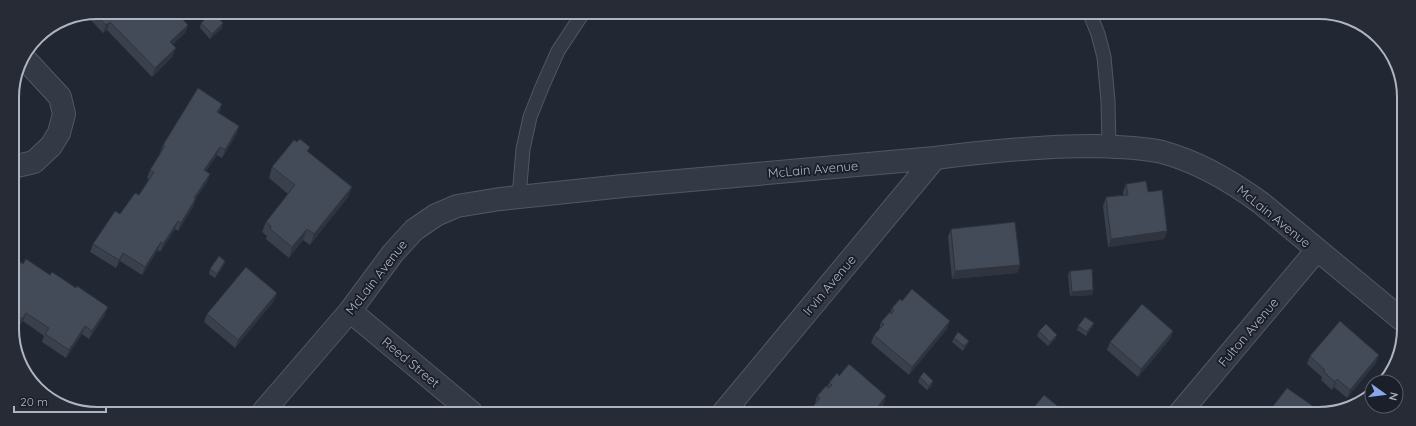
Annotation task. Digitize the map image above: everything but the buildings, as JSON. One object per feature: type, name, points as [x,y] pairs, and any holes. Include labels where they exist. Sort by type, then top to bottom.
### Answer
[{"type":"street","points":[[19,166],[34,162],[51,146],[59,133],[64,114],[60,97],[27,62]]},
{"type":"street","name":"McLain Avenue","points":[[268,407],[350,311],[393,253],[414,230],[436,215],[457,206],[500,199],[623,186],[935,158],[980,152],[1062,146],[1124,147],[1161,152],[1213,172],[1237,186],[1261,203],[1397,316]]},
{"type":"street","name":"Irvin Avenue","points":[[728,407],[935,158]]},
{"type":"street","name":"Fulton Avenue","points":[[1185,407],[1317,250]]},
{"type":"street","name":"Reed Street","points":[[350,311],[465,407]]},
{"type":"lane","points":[[519,197],[523,149],[530,117],[558,51],[579,19]]},
{"type":"lane","points":[[1092,19],[1098,34],[1104,57],[1108,101],[1109,146]]}]
